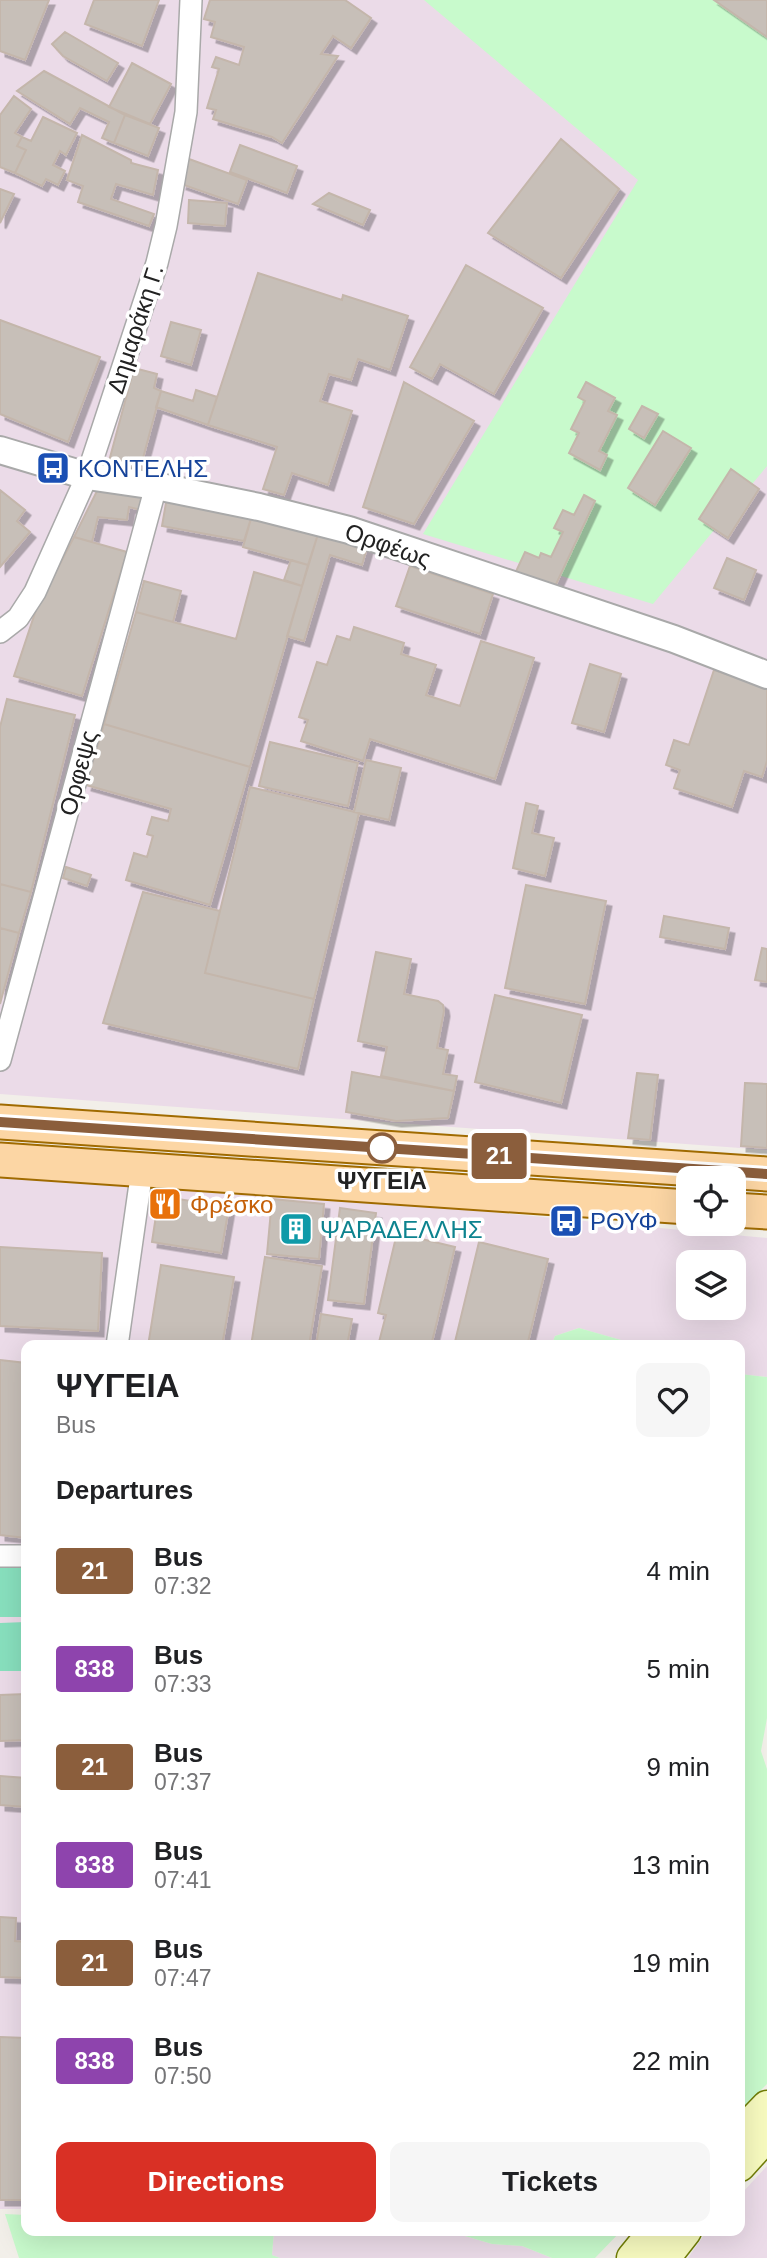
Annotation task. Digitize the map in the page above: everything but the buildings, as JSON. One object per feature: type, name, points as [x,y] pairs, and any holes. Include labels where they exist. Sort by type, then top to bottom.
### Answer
[{"type":"main road","points":[[0,1122],[767,1174]]},
{"type":"main road","points":[[0,1160],[676,1206]]},
{"type":"main road","points":[[746,1211],[767,1212]]},
{"type":"main road","points":[[745,2129],[767,2106]]},
{"type":"main road","points":[[745,2160],[767,2136]]},
{"type":"main road","points":[[643,2250],[675,2236]]},
{"type":"street","name":"Δημαράκη Γ.","points":[[0,632],[18,618],[35,592],[87,476],[166,226],[186,112],[191,0]]},
{"type":"street","name":"Ορφέως","points":[[0,450],[87,476],[156,486],[259,507],[349,530],[674,639],[767,675]]},
{"type":"street","name":"Ορφεψς","points":[[0,1060],[156,486]]},
{"type":"street","points":[[118,1340],[142,1170]]},
{"type":"street","points":[[0,1556],[21,1556]]},
{"type":"shaded area","points":[[0,0],[767,0],[767,1150],[0,1094]]},
{"type":"shaded area","points":[[0,1173],[479,1211],[676,1229],[676,1236],[767,1238],[767,1377],[745,1375],[745,1340],[621,1340],[579,1328],[555,1336],[553,1340],[21,1340],[21,2209],[0,2209]]},
{"type":"shaded area","points":[[767,2166],[767,2258],[688,2258],[703,2236],[745,2236],[745,2190]]},
{"type":"shaded area","points":[[274,2236],[465,2236],[492,2244],[522,2246],[552,2258],[280,2258],[272,2255]]},
{"type":"green space","points":[[424,0],[727,0],[767,32],[767,466],[653,604],[423,534],[638,180]]},
{"type":"green space","points":[[579,1328],[621,1340],[553,1340],[555,1336]]},
{"type":"green space","points":[[745,1375],[767,1377],[767,1718],[761,1751],[767,1769],[767,2084],[745,2106]]},
{"type":"green space","points":[[0,1568],[21,1568],[21,1617],[0,1617]]},
{"type":"green space","points":[[21,1622],[21,1671],[0,1671],[0,1623]]},
{"type":"green space","points":[[5,2214],[21,2215],[21,2236],[274,2236],[272,2255],[280,2258],[19,2258]]},
{"type":"green space","points":[[465,2236],[616,2236],[595,2258],[552,2258],[522,2246],[492,2244]]},
{"type":"bus line","name":"21","points":[[0,1122],[767,1174]]},
{"type":"place","name":"ΚΟΝΤΕΛΗΣ","points":[[53,468]]},
{"type":"place","name":"ΨΥΓΕΙΑ","points":[[382,1148]]},
{"type":"place","name":"Φρέσκο","points":[[165,1204]]},
{"type":"place","name":"ΡΟΥΦ","points":[[566,1221]]},
{"type":"place","name":"ΨΑΡΑΔΕΛΛΗΣ","points":[[296,1229]]}]
